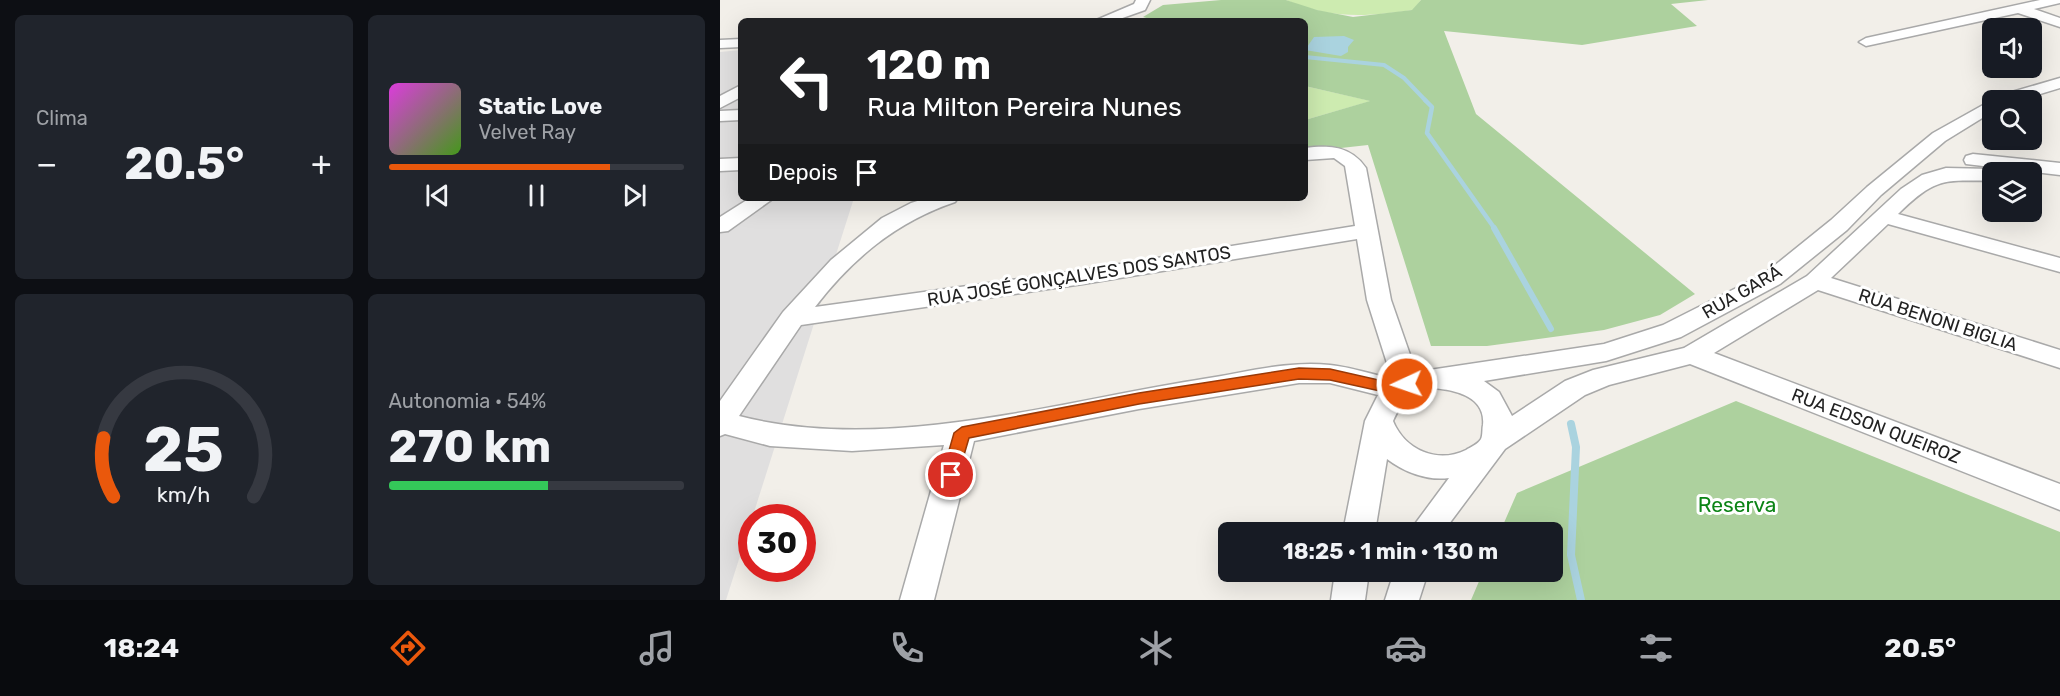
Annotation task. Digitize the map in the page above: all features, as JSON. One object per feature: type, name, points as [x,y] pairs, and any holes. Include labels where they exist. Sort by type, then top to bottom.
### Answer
[{"type":"street","points":[[1109,18],[1140,7],[1143,0]]},
{"type":"street","points":[[1992,0],[2060,23]]},
{"type":"street","points":[[1866,42],[2058,0]]},
{"type":"street","points":[[720,44],[738,43]]},
{"type":"street","points":[[2037,90],[2060,83]]},
{"type":"street","points":[[720,103],[738,92]]},
{"type":"street","name":"RUA GARÁ","points":[[1444,378],[1606,352],[1672,331],[1772,279],[1839,225],[1874,191],[1939,137],[1982,111]]},
{"type":"street","points":[[720,116],[738,115]]},
{"type":"street","points":[[1939,137],[1982,164]]},
{"type":"street","points":[[1308,154],[1323,152],[1341,154],[1352,159],[1356,168],[1379,300],[1402,387]]},
{"type":"street","points":[[1909,162],[1964,159],[1982,165]]},
{"type":"street","points":[[720,165],[738,164]]},
{"type":"street","points":[[1379,421],[1383,436],[1394,450],[1410,460],[1431,466],[1451,467],[1470,462],[1575,388],[1593,381],[1692,355],[1815,281],[1908,193],[1929,180],[1946,174],[1982,169]]},
{"type":"street","points":[[2042,169],[2060,169]]},
{"type":"street","points":[[2042,182],[2060,186]]},
{"type":"street","points":[[720,226],[759,201]]},
{"type":"street","points":[[938,201],[917,207],[885,227],[830,272],[792,318],[721,423],[770,435],[852,440],[962,433],[1139,399],[1299,374],[1330,374],[1402,387]]},
{"type":"street","points":[[1883,216],[2060,265]]},
{"type":"street","name":"RUA JOSÉ GONÇALVES DOS SANTOS","points":[[792,318],[1083,277],[1366,231]]},
{"type":"street","name":"RUA BENONI BIGLIA","points":[[1815,281],[2060,359]]},
{"type":"street","name":"RUA EDSON QUEIROZ","points":[[1692,355],[2060,497]]},
{"type":"street","points":[[1361,522],[1383,406],[1402,387],[1425,379],[1444,378],[1470,385],[1490,399],[1499,419],[1490,447],[1433,522]]},
{"type":"street","points":[[917,600],[962,433]]},
{"type":"street","points":[[1348,600],[1351,582]]},
{"type":"street","points":[[1402,600],[1408,582]]},
{"type":"shaded area","points":[[738,50],[738,201],[853,201],[757,504],[738,504],[738,562],[726,600],[720,600],[720,52]]},
{"type":"green space","points":[[1221,0],[1286,0],[1317,10],[1353,17],[1412,10],[1421,0],[1708,0],[1671,4],[1697,26],[1582,45],[1444,31],[1476,114],[1695,294],[1660,315],[1604,330],[1487,346],[1431,346],[1368,145],[1308,152],[1308,119],[1370,101],[1308,87],[1308,18],[1143,17],[1163,5]]},
{"type":"green space","points":[[1286,0],[1421,0],[1413,10],[1348,15],[1318,11]]},
{"type":"green space","points":[[1308,87],[1371,101],[1308,119]]},
{"type":"green space","name":"Reserva","points":[[1736,401],[2060,532],[2060,600],[1471,600],[1479,582],[1563,582],[1563,522],[1504,522],[1517,493]]},
{"type":"water","points":[[1344,36],[1354,40],[1348,47],[1348,52],[1341,56],[1308,50],[1308,46],[1314,37]]},
{"type":"waterway","points":[[1308,57],[1384,65],[1404,78],[1426,101]]},
{"type":"waterway","points":[[1426,101],[1432,107],[1427,133],[1495,229]]},
{"type":"waterway","points":[[1494,228],[1551,329]]},
{"type":"waterway","points":[[1571,424],[1576,447],[1571,555],[1581,600]]},
{"type":"route","points":[[951,475],[962,433],[1139,399],[1299,374],[1330,374],[1398,390],[1407,384]]}]
